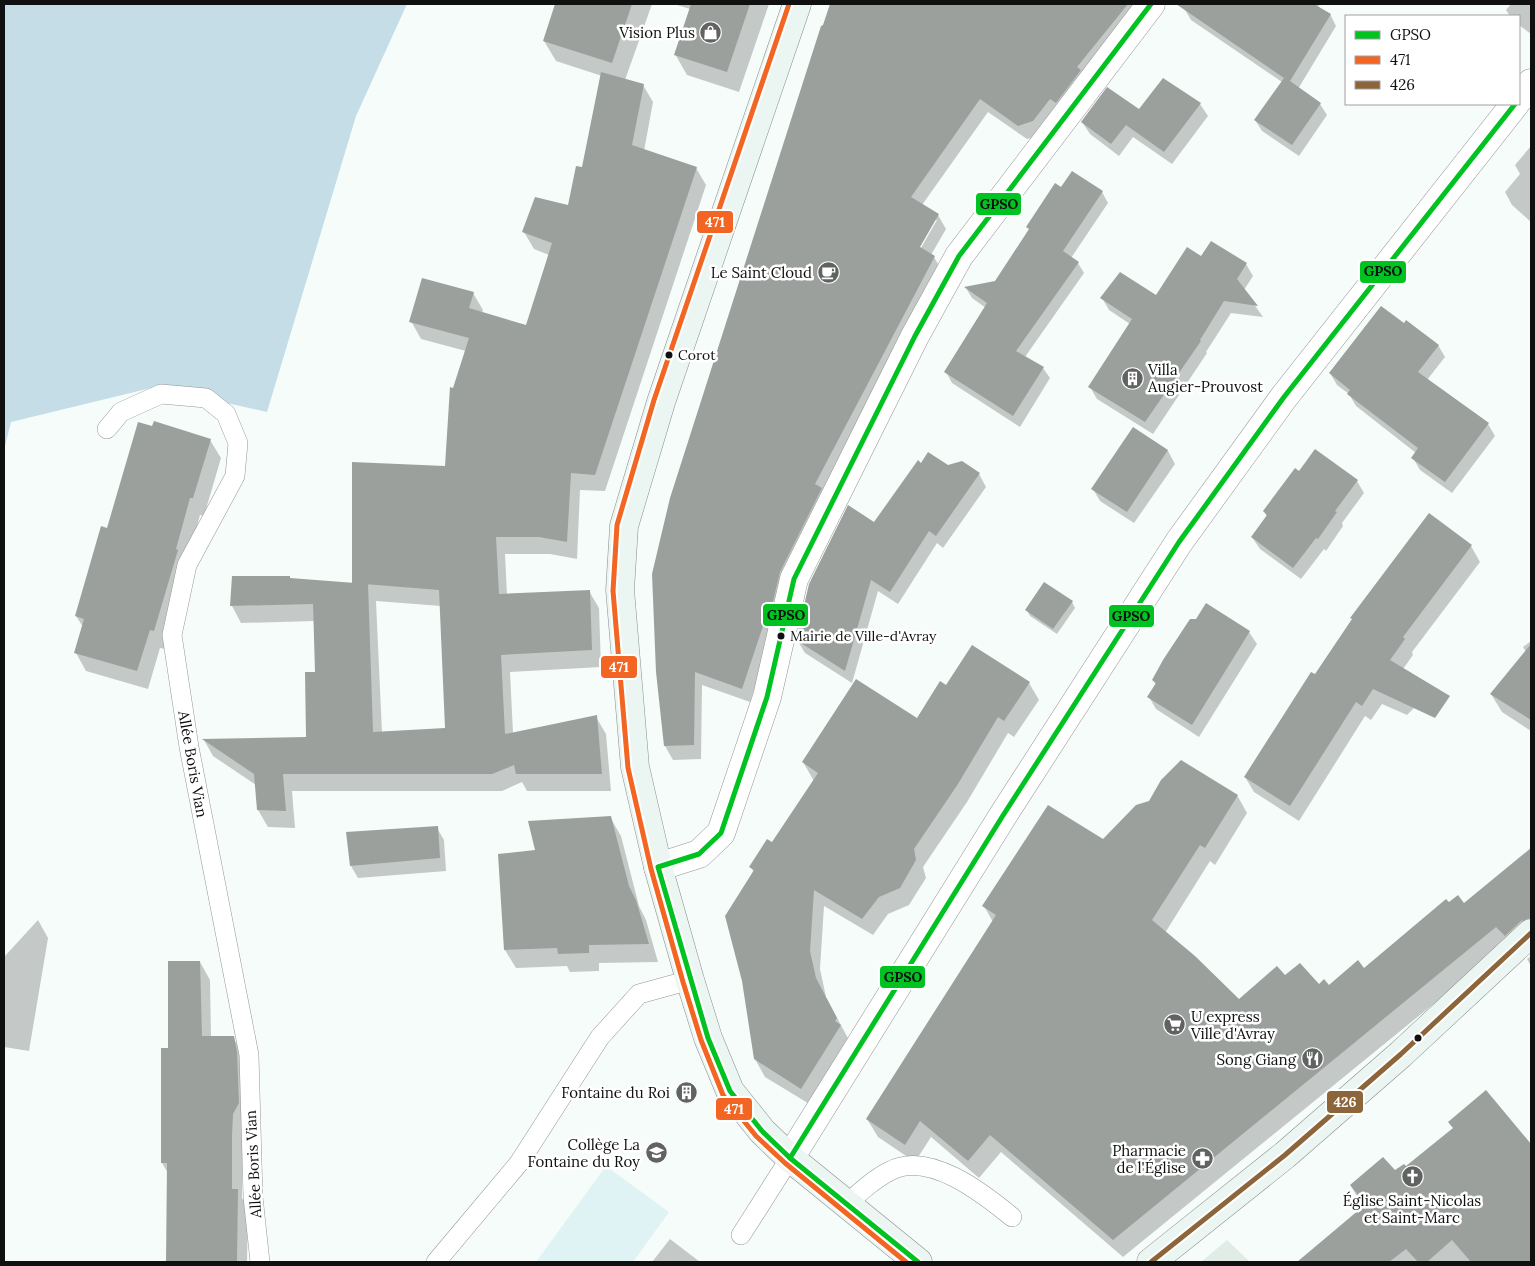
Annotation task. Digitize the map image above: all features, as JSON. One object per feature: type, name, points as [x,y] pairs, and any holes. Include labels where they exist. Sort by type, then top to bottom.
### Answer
[{"type":"main road","points":[[797,4],[664,393],[624,526],[620,590],[635,767],[658,867],[690,980],[708,1038],[730,1091],[762,1131],[790,1158],[918,1262]]},
{"type":"main road","points":[[1152,1262],[1285,1155],[1379,1073],[1531,933]]},
{"type":"street","points":[[658,867],[699,854],[721,833],[767,697],[794,579],[915,336],[959,256],[1151,4]]},
{"type":"street","points":[[1520,98],[1531,84]]},
{"type":"street","points":[[790,1158],[1002,817],[1179,542],[1284,397],[1514,105]]},
{"type":"lane","name":"Allée Boris Vian","points":[[107,429],[121,412],[161,394],[206,398],[226,414],[238,443],[235,476],[187,565],[172,635],[189,747],[249,1055],[254,1197],[260,1262]]},
{"type":"lane","points":[[436,1262],[519,1163],[600,1037],[639,994],[690,980]]},
{"type":"lane","points":[[741,1235],[790,1158]]},
{"type":"lane","points":[[847,1204],[873,1182],[891,1170],[916,1164],[957,1177],[985,1195],[1012,1217]]},
{"type":"shaded area","points":[[4,4],[407,4],[356,116],[267,412],[155,387],[11,422],[4,450]]},
{"type":"shaded area","points":[[606,1166],[669,1212],[633,1262],[536,1262]]},
{"type":"shaded area","points":[[1227,1240],[1250,1262],[1201,1262]]},
{"type":"building","points":[[555,4],[632,4],[612,63],[543,41]]},
{"type":"building","name":"Vision Plus","points":[[691,4],[750,4],[727,72],[674,55]]},
{"type":"building","points":[[830,4],[1128,4],[1077,67],[1081,70],[1056,103],[1050,99],[1033,121],[1018,126],[980,99],[911,197],[939,214],[920,247],[935,256],[815,484],[822,488],[780,572],[768,622],[765,620],[742,689],[695,672],[694,745],[664,746],[656,672],[652,574],[670,498],[821,26]]},
{"type":"building","points":[[1176,4],[1314,4],[1331,14],[1290,81],[1321,103],[1292,145],[1254,120],[1284,78]]},
{"type":"building","points":[[601,72],[644,84],[632,145],[697,167],[595,475],[571,473],[567,542],[539,537],[496,537],[499,594],[590,590],[592,650],[501,655],[505,734],[597,715],[602,774],[516,774],[514,765],[492,774],[283,774],[286,811],[257,810],[254,774],[202,739],[306,737],[305,672],[315,672],[313,604],[230,606],[232,576],[290,576],[290,578],[352,583],[352,462],[445,466],[450,387],[453,388],[469,338],[409,322],[422,278],[474,292],[469,308],[526,325],[552,243],[522,232],[535,197],[568,205],[576,166],[582,167]],"holes":[[[368,584],[439,590],[445,728],[373,732]]]},
{"type":"building","points":[[1163,78],[1201,103],[1164,152],[1126,125],[1111,144],[1081,122],[1107,87],[1139,109]]},
{"type":"building","points":[[1072,171],[1103,191],[1063,251],[1079,262],[1016,351],[1044,367],[1013,416],[944,372],[987,303],[964,287],[995,281],[1029,229],[1026,227],[1055,183],[1061,187]]},
{"type":"building","points":[[1211,241],[1247,263],[1237,279],[1258,306],[1224,301],[1201,341],[1145,422],[1088,387],[1132,319],[1100,298],[1120,272],[1156,295],[1187,247],[1201,256]]},
{"type":"building","points":[[1381,306],[1404,323],[1406,320],[1439,345],[1418,372],[1489,423],[1445,482],[1411,458],[1418,448],[1347,394],[1350,390],[1329,373]]},
{"type":"building","points":[[154,421],[211,439],[193,498],[190,498],[176,549],[178,550],[154,631],[150,630],[137,671],[74,653],[84,619],[75,616],[101,526],[107,528],[138,422],[152,426]]},
{"type":"building","points":[[1133,427],[1168,450],[1127,512],[1091,489]]},
{"type":"building","points":[[1315,449],[1358,480],[1335,511],[1337,512],[1318,539],[1316,538],[1293,568],[1251,537],[1267,515],[1263,511],[1295,468],[1299,471]]},
{"type":"building","points":[[928,452],[948,465],[962,461],[980,473],[936,536],[929,531],[890,592],[871,580],[845,671],[796,640],[809,584],[848,505],[874,522],[918,460],[921,463]]},
{"type":"building","points":[[1429,513],[1472,545],[1403,637],[1405,639],[1390,660],[1450,696],[1435,718],[1373,689],[1362,706],[1356,702],[1290,806],[1244,777],[1311,672],[1315,674],[1352,619],[1350,618]]},
{"type":"building","points":[[1044,582],[1073,601],[1053,629],[1025,610]]},
{"type":"building","points":[[1206,603],[1250,631],[1192,725],[1147,697],[1156,683],[1152,680],[1163,660],[1190,619],[1196,619]]},
{"type":"building","points":[[1531,644],[1531,720],[1490,694]]},
{"type":"building","points":[[972,645],[1030,682],[1004,721],[998,717],[958,784],[914,849],[916,860],[900,888],[879,897],[862,919],[814,890],[810,951],[816,978],[837,1018],[835,1021],[841,1025],[801,1089],[754,1059],[742,981],[725,916],[754,870],[749,867],[767,839],[772,842],[818,773],[802,762],[856,679],[917,718],[940,681],[946,685]]},
{"type":"building","points":[[1181,760],[1238,795],[1205,848],[1200,845],[1152,920],[1195,956],[1239,999],[1277,966],[1285,975],[1300,963],[1319,984],[1324,979],[1329,985],[1358,960],[1364,968],[1446,899],[1449,902],[1458,895],[1464,903],[1531,848],[1531,918],[1521,921],[1505,936],[1496,927],[1113,1240],[990,1135],[968,1161],[920,1121],[905,1145],[866,1119],[996,915],[982,906],[1048,805],[1103,839],[1136,805],[1149,801],[1161,780]]},
{"type":"building","points":[[611,816],[629,886],[636,900],[649,944],[589,945],[589,953],[558,954],[557,948],[504,950],[498,854],[535,850],[528,821]]},
{"type":"building","points":[[438,826],[440,858],[350,866],[346,832]]},
{"type":"building","points":[[168,961],[200,961],[202,1036],[234,1036],[237,1052],[239,1103],[233,1114],[232,1136],[232,1189],[238,1189],[237,1262],[166,1262],[167,1163],[161,1163],[161,1048],[168,1048]]},
{"type":"building","name":"Église Saint-Nicolas et Saint-Marc","points":[[1486,1090],[1531,1144],[1531,1262],[1471,1262],[1452,1240],[1427,1262],[1418,1262],[1406,1249],[1389,1262],[1297,1262],[1360,1209],[1358,1207],[1364,1202],[1350,1185],[1383,1157],[1395,1170],[1404,1164],[1406,1166],[1453,1128],[1448,1122]]},
{"type":"transit line","name":"471","points":[[789,4],[654,400],[617,525],[613,591],[628,768],[651,869],[683,982],[701,1040],[723,1095],[756,1136],[785,1163],[906,1262]]},
{"type":"transit line","name":"GPSO","points":[[918,1262],[790,1158],[762,1131],[730,1091],[708,1038],[658,867],[699,854],[721,833],[767,697],[794,579],[915,336],[959,256],[1151,4]]},
{"type":"transit line","name":"GPSO","points":[[790,1158],[1002,817],[1179,542],[1284,397],[1514,105]]},
{"type":"transit line","name":"426","points":[[1151,1262],[1285,1155],[1401,1054],[1531,933]]},
{"type":"place","name":"Vision Plus","points":[[711,32]]},
{"type":"place","name":"Le Saint Cloud","points":[[828,272]]},
{"type":"place","name":"Corot","points":[[669,355]]},
{"type":"place","name":"Villa Augier-Prouvost","points":[[1132,378]]},
{"type":"place","name":"Mairie de Ville-d'Avray","points":[[781,636]]},
{"type":"place","name":"U express Ville d'Avray","points":[[1175,1025]]},
{"type":"place","name":"Song Giang","points":[[1312,1059]]},
{"type":"place","name":"Fontaine du Roi","points":[[686,1092]]},
{"type":"place","name":"Collège La Fontaine du Roy","points":[[656,1153]]},
{"type":"place","name":"Pharmacie de l'Église","points":[[1202,1159]]},
{"type":"place","name":"Église Saint-Nicolas et Saint-Marc","points":[[1412,1177]]}]
